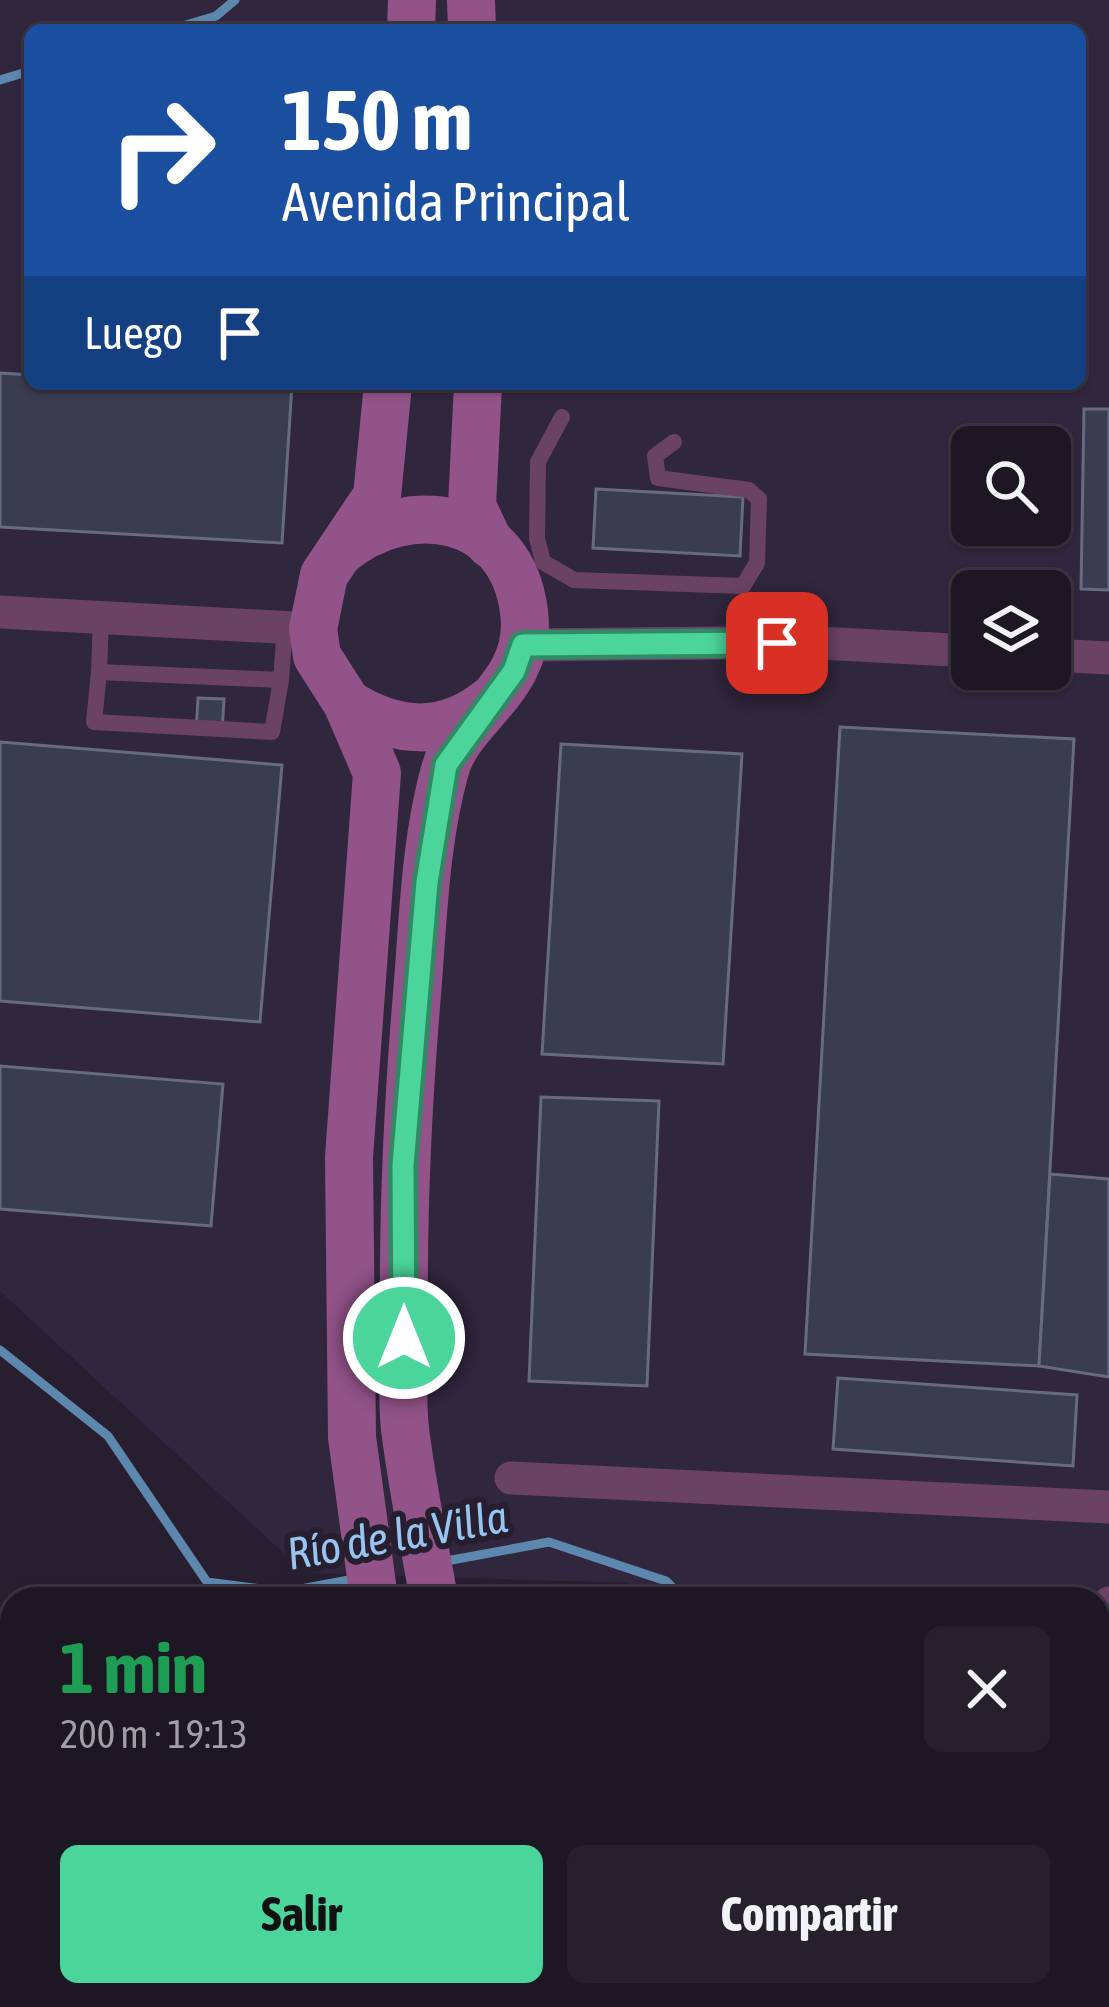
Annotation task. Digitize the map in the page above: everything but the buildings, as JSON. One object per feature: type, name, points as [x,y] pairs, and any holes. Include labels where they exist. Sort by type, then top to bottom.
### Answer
[{"type":"street","points":[[299,628],[324,575],[377,496],[387,390]]},
{"type":"street","points":[[432,1587],[405,1425],[403,1165],[427,882],[446,765],[498,694],[523,645],[520,590],[472,506],[478,390]]},
{"type":"street","points":[[340,552],[366,531],[414,518],[463,526],[490,544]]},
{"type":"street","points":[[0,613],[299,628]]},
{"type":"street","points":[[299,628],[347,703],[377,772],[349,1156],[352,1437],[372,1587]]},
{"type":"street","points":[[523,645],[799,643],[951,650]]},
{"type":"street","points":[[1071,656],[1109,658]]},
{"type":"street","points":[[347,703],[375,720],[424,728],[472,715],[498,694]]},
{"type":"street","points":[[511,1478],[1109,1508]]},
{"type":"lane","points":[[562,417],[538,462],[538,547],[549,568],[574,580],[743,586],[758,563],[759,499],[749,490],[658,478],[655,456],[674,442]]},
{"type":"lane","points":[[101,618],[94,722],[272,732],[281,680],[299,628]]},
{"type":"lane","points":[[99,672],[281,680]]},
{"type":"shaded area","points":[[0,0],[1109,0],[1109,1587],[632,1587],[628,1583],[305,1573],[0,1291]]},
{"type":"waterway","points":[[189,24],[216,16],[235,0]]},
{"type":"waterway","points":[[0,80],[24,73]]},
{"type":"waterway","name":"Río de la Villa","points":[[0,1350],[108,1436],[207,1582],[246,1587]]},
{"type":"waterway","name":"Río de la Villa","points":[[441,1562],[549,1542],[672,1587]]},
{"type":"waterway","name":"Río de la Villa","points":[[312,1587],[354,1579]]},
{"type":"route","points":[[404,1338],[403,1165],[427,882],[446,765],[514,671],[523,645],[777,643]]}]
